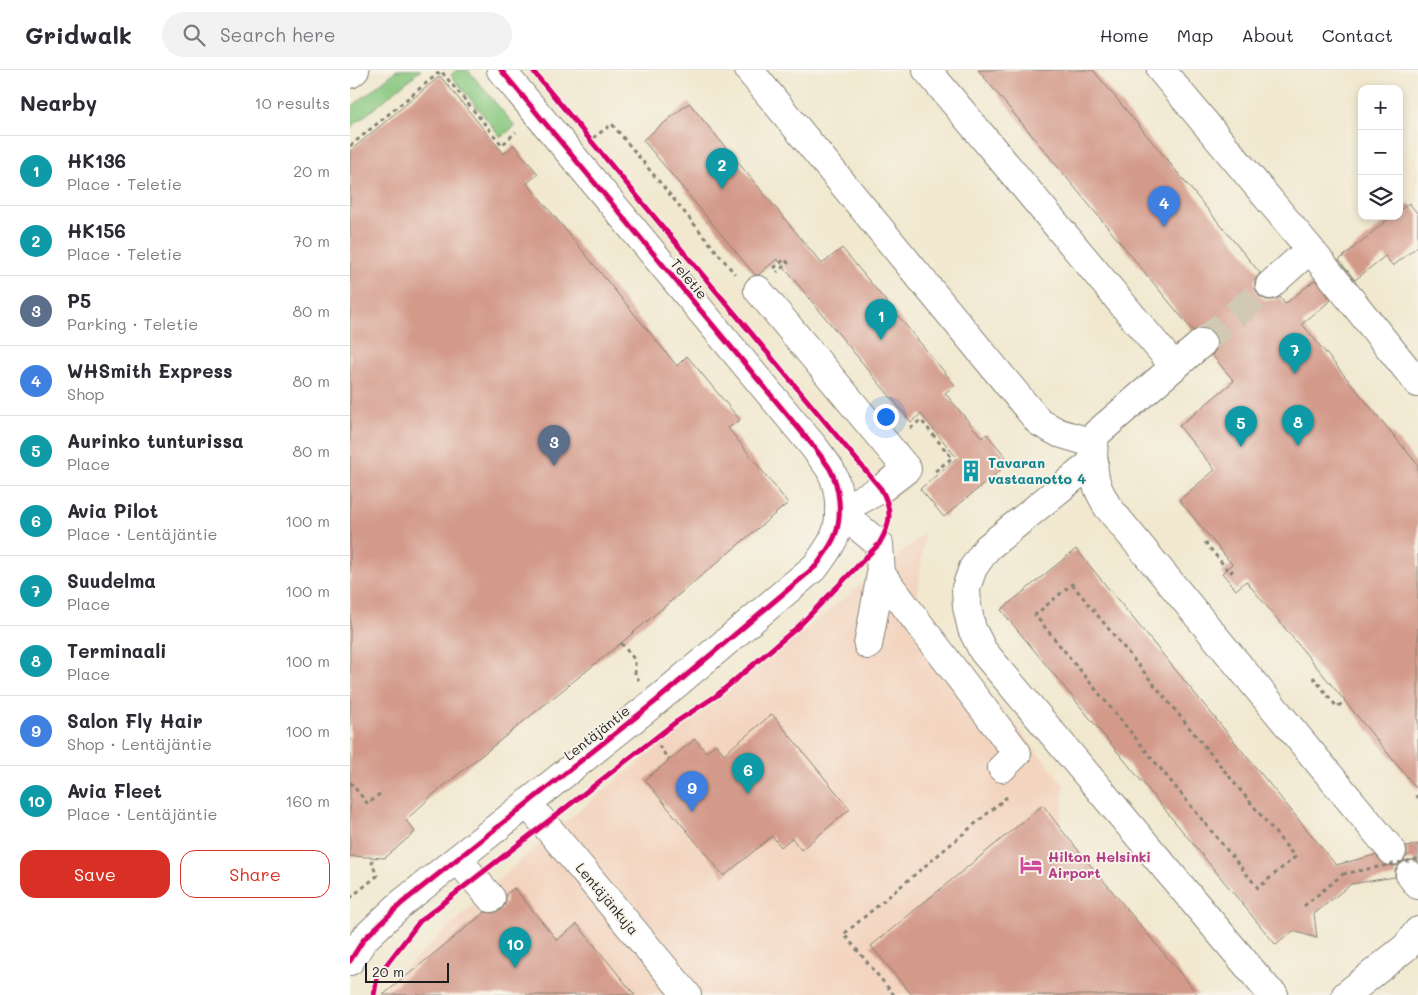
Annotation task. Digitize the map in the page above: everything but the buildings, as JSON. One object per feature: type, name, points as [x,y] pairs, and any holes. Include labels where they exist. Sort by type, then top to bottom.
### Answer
[{"type":"street","points":[[350,74],[355,70]]},
{"type":"street","name":"Teletie","points":[[501,70],[814,447],[830,470],[837,492],[839,511]]},
{"type":"street","points":[[749,70],[1040,422],[1094,452]]},
{"type":"street","points":[[927,70],[1174,366]]},
{"type":"street","points":[[1161,70],[1310,249],[1418,383]]},
{"type":"street","points":[[1270,285],[1310,249]]},
{"type":"street","points":[[749,285],[907,469],[881,489],[839,511],[879,544],[881,574],[868,645]]},
{"type":"street","points":[[1202,342],[1096,434],[1094,452],[1097,485],[1107,506],[1392,851]]},
{"type":"street","points":[[1094,452],[987,548],[973,568],[966,588],[967,607],[972,630],[984,651],[1274,995]]},
{"type":"street","name":"Lentäjäntie","points":[[350,961],[364,939],[402,903],[656,701],[816,566],[836,534],[839,511]]},
{"type":"street","points":[[881,574],[1016,753],[1002,768]]},
{"type":"street","name":"Lentäjänkuja","points":[[527,803],[686,995]]},
{"type":"street","points":[[458,860],[491,898]]},
{"type":"street","points":[[1346,995],[1406,947],[1418,931]]},
{"type":"path","points":[[350,146],[441,71],[502,145],[523,127]]},
{"type":"path","points":[[590,140],[612,124],[749,285]]},
{"type":"path","points":[[584,133],[596,148]]},
{"type":"path","points":[[1205,542],[1230,573],[1235,568]]},
{"type":"path","points":[[1072,584],[1295,857],[1258,888],[1034,615],[1072,584]]},
{"type":"path","points":[[1313,677],[1337,707],[1345,701]]},
{"type":"path","points":[[646,745],[661,733]]},
{"type":"path","points":[[654,739],[669,760]]},
{"type":"path","points":[[350,782],[368,804],[383,791]]},
{"type":"path","points":[[894,995],[844,934],[1010,795]]},
{"type":"path","points":[[372,858],[377,876],[402,903]]},
{"type":"path","points":[[1304,906],[1344,874],[1415,873]]},
{"type":"path","points":[[351,894],[377,876]]},
{"type":"shaded area","points":[[924,534],[917,605],[1064,785],[1060,828],[1198,995],[377,995],[540,842]]},
{"type":"green space","points":[[397,70],[421,70],[350,128],[350,108]]},
{"type":"green space","points":[[457,70],[468,70],[515,126],[501,137],[451,75]]},
{"type":"tunnel","points":[[1202,343],[1270,285]]},
{"type":"cycle path","points":[[350,961],[364,939],[402,903],[656,701],[816,566],[832,542],[838,526],[838,492],[830,469],[824,460],[501,70]]},
{"type":"cycle path","points":[[374,995],[377,977],[420,921],[676,722],[716,696],[799,626],[879,544],[888,523],[889,510],[881,489],[532,70]]},
{"type":"place","name":"HK156","points":[[722,189]]},
{"type":"place","name":"WHSmith Express","points":[[1164,227]]},
{"type":"place","name":"HK136","points":[[881,340]]},
{"type":"place","name":"Suudelma","points":[[1295,374]]},
{"type":"place","name":"Terminaali","points":[[1298,446]]},
{"type":"place","name":"Aurinko tunturissa","points":[[1241,447]]},
{"type":"place","name":"P5","points":[[554,466]]},
{"type":"place","name":"Tavaran vastaanotto 4","points":[[971,471]]},
{"type":"place","name":"Avia Pilot","points":[[748,794]]},
{"type":"place","name":"Salon Fly Hair","points":[[692,812]]},
{"type":"place","name":"Hilton Helsinki Airport","points":[[1031,865]]},
{"type":"place","name":"Avia Fleet","points":[[515,968]]}]
